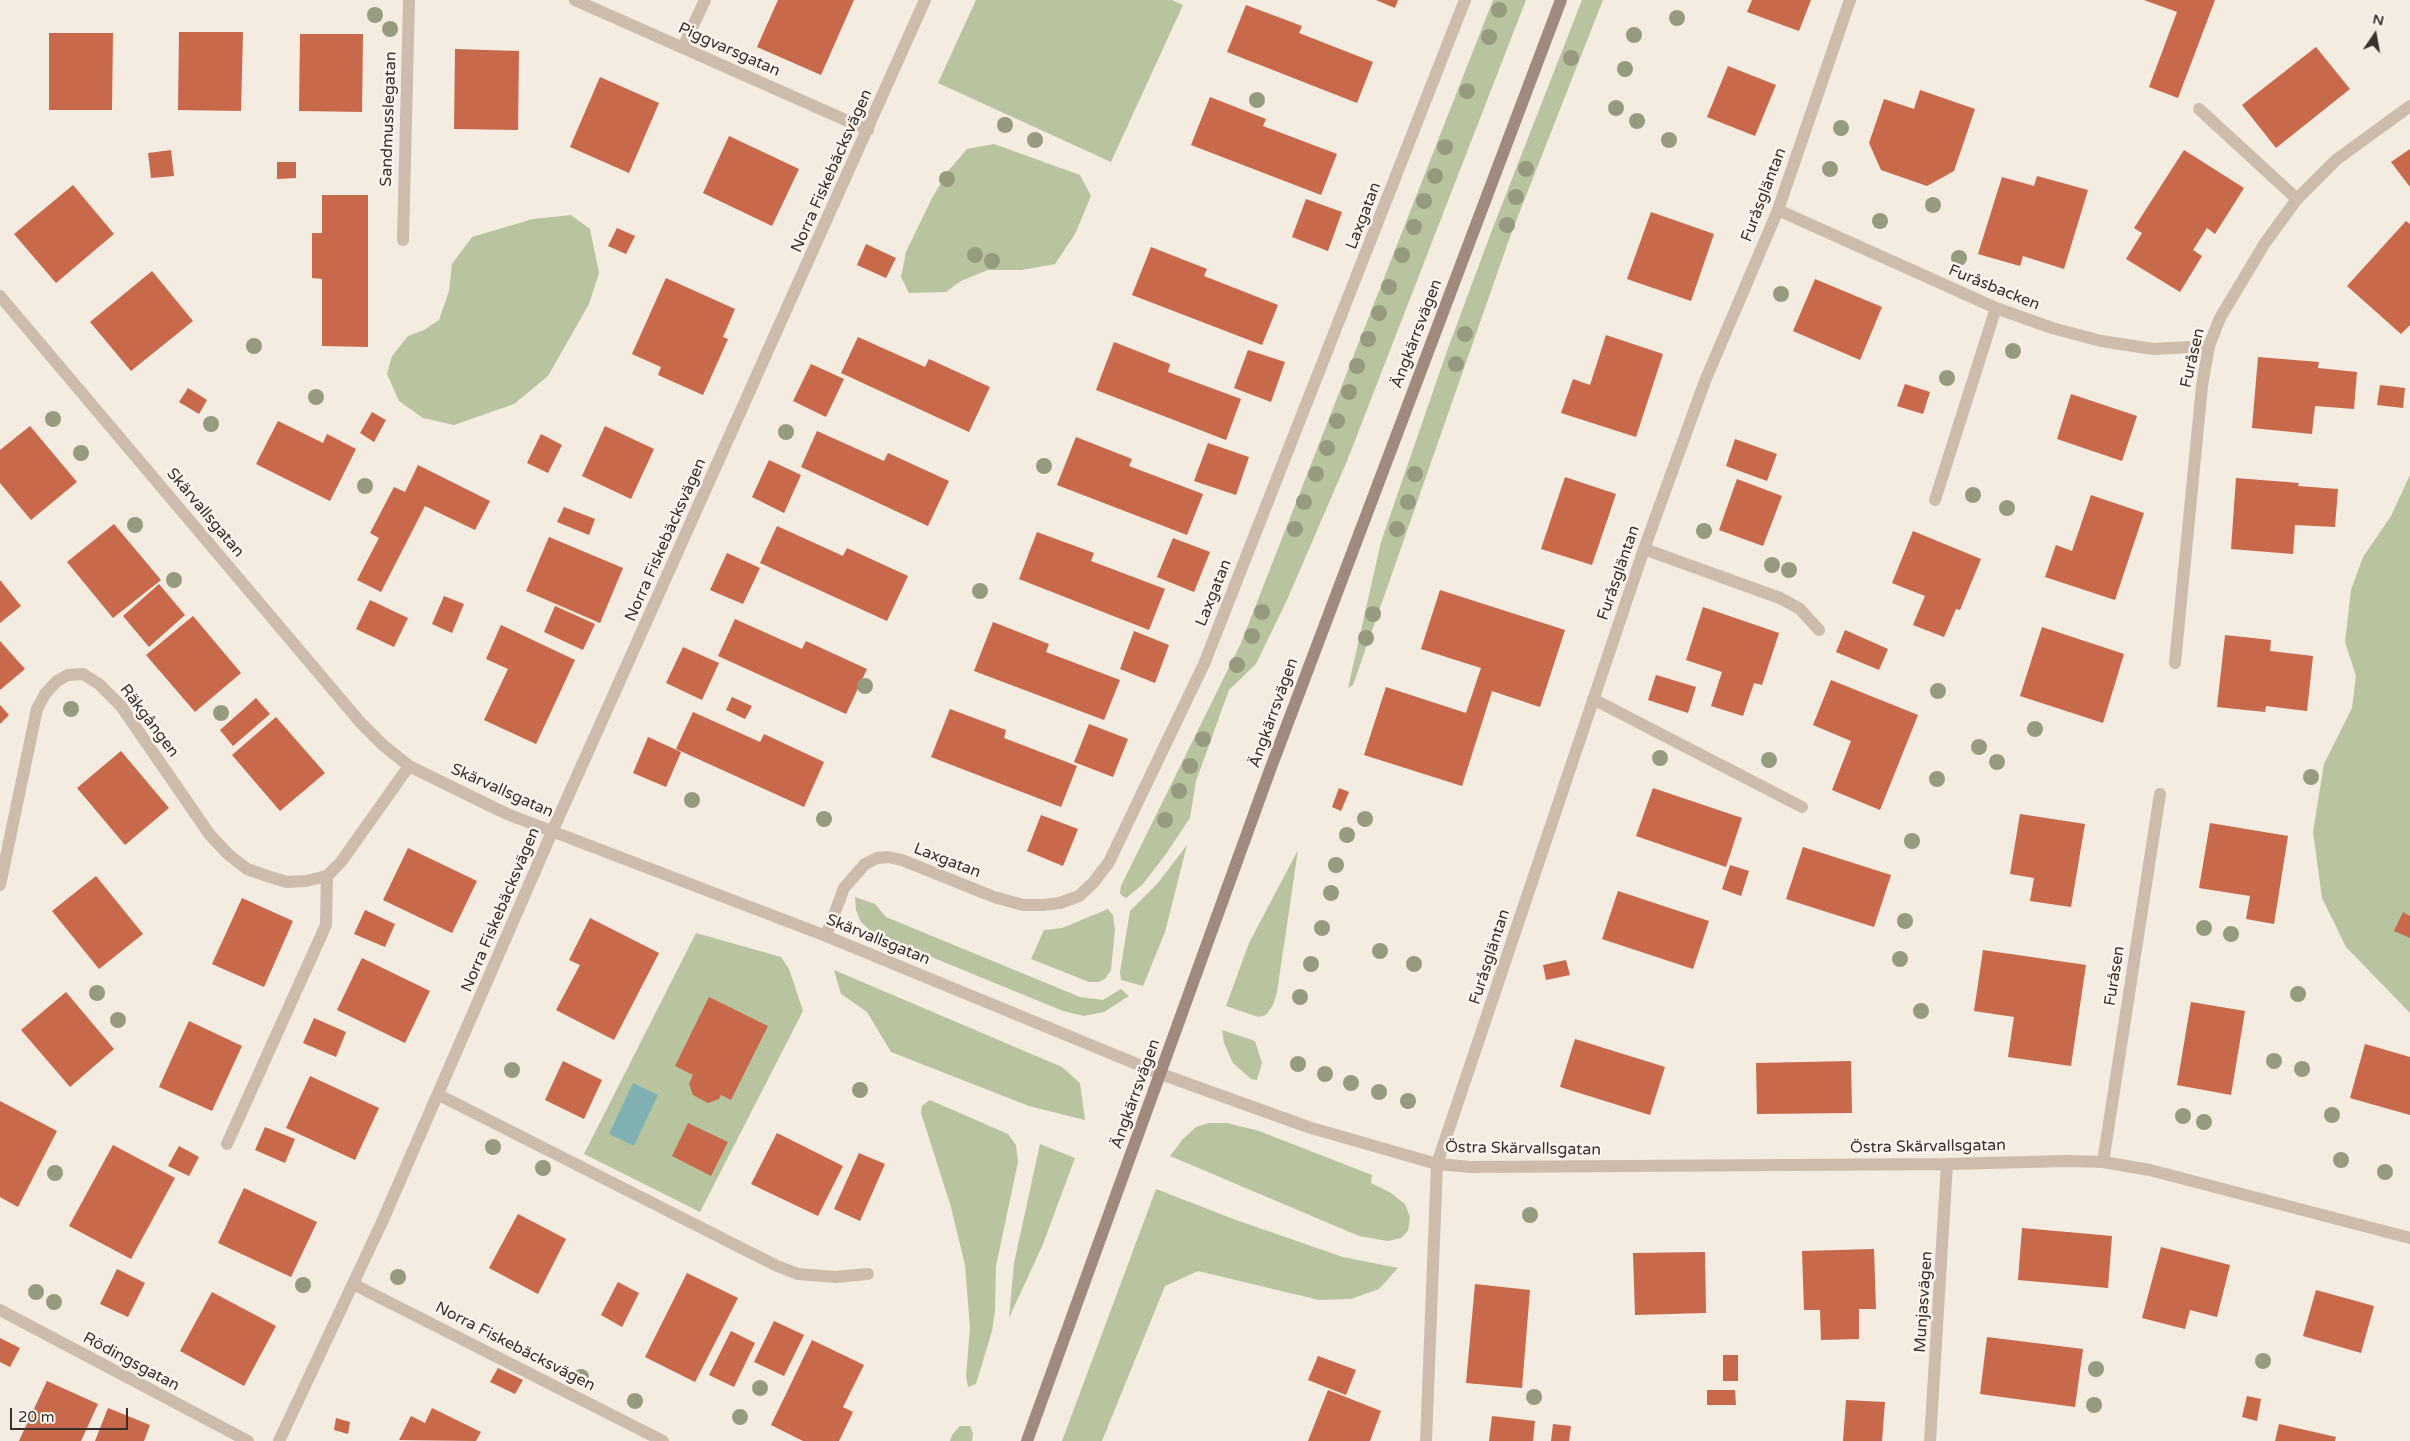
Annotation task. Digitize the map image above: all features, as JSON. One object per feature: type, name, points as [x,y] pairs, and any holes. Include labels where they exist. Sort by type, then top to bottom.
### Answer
[{"type":"street","name":"Sandmusslegatan","points":[[402,240],[409,0]]},
{"type":"street","name":"Piggvarsgatan","points":[[576,0],[868,130]]},
{"type":"street","points":[[683,47],[705,0]]},
{"type":"street","name":"Norra Fiskebäcksvägen","points":[[278,1441],[353,1284],[438,1095],[552,832],[925,0]]},
{"type":"street","name":"Laxgatan","points":[[826,936],[844,888],[865,864],[877,858],[888,857],[902,860],[994,896],[1023,905],[1060,903],[1079,896],[1094,883],[1109,862],[1204,664],[1465,0]]},
{"type":"street","name":"Ängkärrsvägen","points":[[1027,1441],[1274,761],[1560,0]]},
{"type":"street","name":"Furåsgläntan","points":[[1437,1164],[1644,549],[1705,381],[1778,210],[1850,0]]},
{"type":"street","name":"Furåsen","points":[[2175,663],[2202,386],[2209,346],[2220,318],[2265,243],[2297,199],[2336,160],[2410,106]]},
{"type":"street","points":[[2199,110],[2297,199]]},
{"type":"street","name":"Furåsbacken","points":[[1778,210],[1996,308],[2052,328],[2101,341],[2153,349],[2209,346]]},
{"type":"street","name":"Skärvallsgatan","points":[[0,296],[360,722],[383,745],[409,766],[460,793],[552,832],[826,936],[1161,1074]]},
{"type":"street","points":[[1935,500],[1996,308]]},
{"type":"street","points":[[1644,549],[1780,598],[1800,609],[1819,630]]},
{"type":"street","name":"Räkgången","points":[[0,885],[37,709],[45,694],[57,681],[68,675],[83,674],[99,684],[121,706],[210,835],[229,855],[247,869],[287,882],[306,881],[327,876]]},
{"type":"street","points":[[1593,700],[1802,807]]},
{"type":"street","points":[[227,1144],[326,925],[327,876],[342,862],[409,766]]},
{"type":"street","name":"Furåsen","points":[[2102,1162],[2160,794]]},
{"type":"street","name":"Östra Skärvallsgatan","points":[[1161,1074],[1308,1127],[1437,1164],[1470,1167],[2102,1162],[2150,1170],[2410,1238]]},
{"type":"street","points":[[438,1095],[777,1266],[798,1274],[835,1277],[868,1274]]},
{"type":"street","name":"Östra Skärvallsgatan","points":[[1426,1441],[1437,1164]]},
{"type":"street","name":"Munjasvägen","points":[[1930,1441],[1947,1164]]},
{"type":"street","name":"Norra Fiskebäcksvägen","points":[[353,1284],[663,1441]]},
{"type":"street","name":"Rödingsgatan","points":[[0,1310],[248,1441]]},
{"type":"green space","points":[[976,0],[1172,0],[1183,5],[1111,162],[938,83]]},
{"type":"green space","points":[[1493,0],[1526,0],[1347,461],[1287,600],[1256,664],[1229,690],[1196,781],[1190,818],[1142,885],[1126,898],[1120,894],[1121,886],[1241,643]]},
{"type":"green space","points":[[1582,0],[1603,0],[1511,234],[1353,685],[1348,688],[1381,542],[1447,351]]},
{"type":"green space","points":[[994,144],[1080,175],[1091,196],[1075,234],[1055,264],[1022,270],[988,270],[961,281],[946,292],[909,293],[901,277],[906,252],[932,198],[949,170],[967,149]]},
{"type":"green space","points":[[571,215],[590,229],[599,273],[589,304],[548,376],[514,404],[454,425],[423,418],[399,401],[387,374],[392,356],[408,336],[424,330],[439,320],[449,291],[452,264],[472,237],[533,219]]},
{"type":"green space","points":[[2410,475],[2410,1013],[2346,947],[2322,898],[2313,832],[2324,764],[2352,708],[2356,676],[2345,642],[2351,590],[2363,557],[2391,516]]},
{"type":"green space","points":[[1187,845],[1165,932],[1143,986],[1121,980],[1120,972],[1130,911],[1157,884]]},
{"type":"green space","points":[[1298,850],[1277,992],[1273,1005],[1266,1015],[1258,1017],[1226,1006],[1249,943]]},
{"type":"green space","points":[[855,897],[875,904],[886,917],[1080,997],[1103,1000],[1121,989],[1129,996],[1104,1012],[1084,1016],[1063,1011],[873,933],[861,922],[856,910]]},
{"type":"green space","points":[[1108,909],[1113,915],[1115,929],[1111,970],[1105,979],[1098,982],[1089,982],[1031,959],[1044,930],[1062,928]]},
{"type":"green space","points":[[696,933],[781,957],[789,969],[803,1011],[700,1212],[584,1154]]},
{"type":"green space","points":[[834,970],[1062,1067],[1080,1083],[1085,1120],[1029,1106],[891,1052],[867,1012],[841,994]]},
{"type":"green space","points":[[1222,1030],[1255,1041],[1262,1063],[1257,1080],[1251,1079],[1233,1063],[1224,1043]]},
{"type":"green space","points":[[930,1100],[1008,1134],[1016,1145],[1018,1162],[996,1266],[995,1311],[992,1331],[976,1384],[968,1387],[966,1376],[970,1328],[965,1265],[951,1207],[921,1113],[922,1106]]},
{"type":"green space","points":[[1209,1123],[1227,1123],[1259,1131],[1372,1175],[1371,1183],[1391,1193],[1405,1204],[1410,1217],[1408,1231],[1401,1238],[1388,1241],[1359,1236],[1170,1156],[1183,1139],[1196,1127]]},
{"type":"green space","points":[[1040,1144],[1075,1158],[1043,1244],[1009,1318],[1014,1263]]},
{"type":"green space","points":[[1156,1189],[1236,1220],[1343,1257],[1398,1268],[1379,1289],[1351,1299],[1319,1300],[1198,1271],[1165,1286],[1102,1441],[1062,1441]]},
{"type":"green space","points":[[960,1426],[970,1426],[973,1433],[972,1441],[950,1441],[952,1435]]},
{"type":"water","points":[[633,1083],[658,1095],[634,1146],[609,1134]]},
{"type":"building","points":[[778,0],[854,0],[821,75],[757,47]]},
{"type":"building","points":[[1376,0],[1398,0],[1395,8]]},
{"type":"building","points":[[1752,0],[1811,0],[1799,31],[1747,12]]},
{"type":"building","points":[[2144,0],[2215,0],[2178,98],[2149,87],[2177,12]]},
{"type":"building","points":[[1246,5],[1302,26],[1299,33],[1373,62],[1357,103],[1227,52]]},
{"type":"building","points":[[179,32],[243,32],[241,111],[178,110]]},
{"type":"building","points":[[49,33],[113,33],[112,110],[49,110]]},
{"type":"building","points":[[300,34],[363,34],[362,112],[299,111]]},
{"type":"building","points":[[2316,47],[2350,89],[2276,148],[2242,105]]},
{"type":"building","points":[[455,49],[519,51],[518,130],[454,129]]},
{"type":"building","points":[[1728,66],[1776,85],[1755,136],[1707,117]]},
{"type":"building","points":[[600,77],[659,103],[629,173],[570,147]]},
{"type":"building","points":[[1920,90],[1975,109],[1954,171],[1927,186],[1881,170],[1869,143],[1884,99],[1914,109]]},
{"type":"building","points":[[1210,97],[1266,119],[1263,126],[1337,154],[1321,195],[1191,145]]},
{"type":"building","points":[[729,136],[799,169],[772,226],[703,193]]},
{"type":"building","points":[[2410,149],[2410,187],[2391,162]]},
{"type":"building","points":[[171,150],[174,176],[151,178],[148,153]]},
{"type":"building","points":[[2184,150],[2244,188],[2215,234],[2207,228],[2193,250],[2202,256],[2180,292],[2126,259],[2142,233],[2134,228]]},
{"type":"building","points":[[277,162],[296,162],[296,178],[277,179]]},
{"type":"building","points":[[2037,176],[2088,190],[2064,269],[2023,256],[2020,266],[1978,254],[2002,177],[2034,186]]},
{"type":"building","points":[[73,185],[114,234],[56,283],[14,234]]},
{"type":"building","points":[[322,195],[368,195],[368,347],[322,346],[322,279],[312,278],[312,233],[322,233]]},
{"type":"building","points":[[1306,199],[1342,212],[1328,251],[1292,237]]},
{"type":"building","points":[[1651,212],[1714,234],[1691,301],[1627,279]]},
{"type":"building","points":[[2406,221],[2410,224],[2410,325],[2401,334],[2347,286]]},
{"type":"building","points":[[617,228],[635,236],[626,254],[608,246]]},
{"type":"building","points":[[866,244],[896,258],[886,278],[857,265]]},
{"type":"building","points":[[1151,247],[1207,269],[1204,276],[1278,305],[1262,345],[1132,295]]},
{"type":"building","points":[[152,271],[193,321],[131,371],[90,322]]},
{"type":"building","points":[[666,278],[735,309],[723,337],[728,339],[703,395],[658,375],[661,367],[632,354]]},
{"type":"building","points":[[1815,279],[1882,307],[1860,360],[1793,331]]},
{"type":"building","points":[[1606,335],[1663,354],[1636,437],[1561,413],[1573,379],[1590,385]]},
{"type":"building","points":[[858,337],[925,367],[929,359],[990,387],[969,432],[841,373]]},
{"type":"building","points":[[1114,342],[1170,364],[1168,372],[1241,399],[1226,440],[1096,390]]},
{"type":"building","points":[[1248,350],[1285,362],[1271,402],[1234,388]]},
{"type":"building","points":[[2258,357],[2319,362],[2318,368],[2357,372],[2354,409],[2315,406],[2312,434],[2252,428]]},
{"type":"building","points":[[811,364],[844,379],[826,417],[793,401]]},
{"type":"building","points":[[1905,384],[1930,392],[1923,414],[1897,406]]},
{"type":"building","points":[[2380,385],[2405,388],[2403,408],[2377,405]]},
{"type":"building","points":[[188,388],[207,400],[199,414],[179,402]]},
{"type":"building","points":[[2071,394],[2137,416],[2122,461],[2057,439]]},
{"type":"building","points":[[372,412],[386,420],[374,442],[360,433]]},
{"type":"building","points":[[278,421],[323,443],[327,434],[356,449],[330,501],[256,464]]},
{"type":"building","points":[[30,426],[77,482],[31,520],[0,483],[0,450]]},
{"type":"building","points":[[605,426],[654,449],[631,499],[582,476]]},
{"type":"building","points":[[817,431],[884,461],[888,453],[949,481],[928,526],[801,467]]},
{"type":"building","points":[[541,434],[562,445],[548,473],[527,463]]},
{"type":"building","points":[[1076,437],[1132,459],[1129,466],[1203,494],[1187,535],[1057,485]]},
{"type":"building","points":[[1735,439],[1777,454],[1767,481],[1726,466]]},
{"type":"building","points":[[1208,443],[1249,457],[1236,495],[1194,481]]},
{"type":"building","points":[[769,460],[801,475],[784,513],[752,497]]},
{"type":"building","points":[[418,465],[490,501],[475,530],[425,506],[381,592],[357,580],[379,538],[370,533],[394,487],[405,492]]},
{"type":"building","points":[[1565,477],[1616,494],[1592,565],[1541,549]]},
{"type":"building","points":[[2236,478],[2299,483],[2298,486],[2338,489],[2335,527],[2295,525],[2293,554],[2231,549]]},
{"type":"building","points":[[1737,479],[1782,496],[1763,546],[1719,530]]},
{"type":"building","points":[[2091,495],[2144,513],[2115,600],[2045,577],[2056,545],[2072,551]]},
{"type":"building","points":[[564,507],[595,519],[589,535],[557,522]]},
{"type":"building","points":[[114,524],[161,580],[113,618],[67,562]]},
{"type":"building","points":[[777,526],[843,556],[847,548],[908,576],[887,621],[760,563]]},
{"type":"building","points":[[1913,531],[1981,559],[1960,610],[1956,609],[1944,637],[1913,625],[1925,596],[1892,583]]},
{"type":"building","points":[[1037,532],[1094,553],[1091,561],[1165,589],[1149,630],[1019,579]]},
{"type":"building","points":[[549,537],[623,568],[600,623],[526,591]]},
{"type":"building","points":[[1173,538],[1210,552],[1194,592],[1157,577]]},
{"type":"building","points":[[727,553],[760,568],[743,604],[710,590]]},
{"type":"building","points":[[0,580],[21,606],[0,623]]},
{"type":"building","points":[[159,584],[185,615],[149,647],[123,616]]},
{"type":"building","points":[[1440,590],[1565,630],[1540,707],[1492,691],[1462,786],[1364,755],[1386,687],[1466,713],[1481,668],[1421,649]]},
{"type":"building","points":[[444,596],[464,604],[452,633],[432,624]]},
{"type":"building","points":[[370,600],[408,618],[394,647],[356,629]]},
{"type":"building","points":[[555,606],[595,624],[583,650],[544,632]]},
{"type":"building","points":[[1703,607],[1779,633],[1762,685],[1754,683],[1743,716],[1711,706],[1722,672],[1686,660]]},
{"type":"building","points":[[193,616],[241,673],[195,712],[146,655]]},
{"type":"building","points":[[735,619],[802,649],[806,641],[867,669],[846,714],[718,656]]},
{"type":"building","points":[[993,622],[1049,644],[1046,652],[1120,680],[1104,720],[974,671]]},
{"type":"building","points":[[501,625],[575,660],[536,744],[484,720],[508,669],[486,659]]},
{"type":"building","points":[[2042,627],[2124,654],[2103,723],[2020,696]]},
{"type":"building","points":[[1845,630],[1888,649],[1879,670],[1836,652]]},
{"type":"building","points":[[1134,631],[1169,645],[1155,683],[1120,669]]},
{"type":"building","points":[[2225,635],[2271,640],[2270,651],[2313,656],[2307,711],[2266,706],[2265,712],[2217,707]]},
{"type":"building","points":[[0,641],[25,669],[0,690]]},
{"type":"building","points":[[683,647],[719,663],[702,700],[666,683]]},
{"type":"building","points":[[1656,675],[1696,687],[1688,713],[1648,700]]},
{"type":"building","points":[[1831,680],[1918,715],[1880,810],[1832,790],[1851,741],[1813,725]]},
{"type":"building","points":[[732,697],[752,706],[745,719],[726,710]]},
{"type":"building","points":[[256,698],[270,714],[233,746],[220,730]]},
{"type":"building","points":[[0,705],[9,715],[0,724]]},
{"type":"building","points":[[950,709],[1006,730],[1004,738],[1077,766],[1061,807],[931,757]]},
{"type":"building","points":[[693,712],[760,742],[764,734],[824,762],[804,807],[676,749]]},
{"type":"building","points":[[276,717],[325,773],[280,811],[232,755]]},
{"type":"building","points":[[1089,724],[1128,739],[1113,777],[1074,762]]},
{"type":"building","points":[[648,737],[681,752],[666,787],[633,773]]},
{"type":"building","points":[[121,751],[169,808],[125,845],[77,788]]},
{"type":"building","points":[[1339,788],[1349,792],[1341,811],[1332,807]]},
{"type":"building","points":[[1653,788],[1742,818],[1726,867],[1636,836]]},
{"type":"building","points":[[2020,814],[2085,824],[2071,907],[2030,901],[2034,878],[2010,874]]},
{"type":"building","points":[[1041,815],[1078,829],[1063,866],[1027,851]]},
{"type":"building","points":[[2210,823],[2288,836],[2274,924],[2246,919],[2250,896],[2199,888]]},
{"type":"building","points":[[1803,847],[1891,875],[1874,927],[1786,899]]},
{"type":"building","points":[[408,848],[477,881],[452,933],[383,900]]},
{"type":"building","points":[[1730,865],[1749,871],[1741,896],[1722,889]]},
{"type":"building","points":[[96,876],[143,934],[99,969],[52,911]]},
{"type":"building","points":[[1618,891],[1709,921],[1693,969],[1602,939]]},
{"type":"building","points":[[242,898],[293,921],[264,987],[212,964]]},
{"type":"building","points":[[365,910],[395,924],[385,947],[354,934]]},
{"type":"building","points":[[2403,912],[2410,916],[2410,938],[2394,931]]},
{"type":"building","points":[[590,918],[659,953],[614,1040],[556,1010],[580,965],[569,960]]},
{"type":"building","points":[[1983,950],[2086,965],[2071,1066],[2008,1057],[2014,1017],[1974,1011]]},
{"type":"building","points":[[362,958],[430,991],[405,1043],[337,1010]]},
{"type":"building","points":[[1566,960],[1570,975],[1546,980],[1543,965]]},
{"type":"building","points":[[66,992],[114,1049],[70,1087],[21,1030]]},
{"type":"building","points":[[709,997],[768,1026],[731,1100],[721,1095],[719,1099],[708,1103],[693,1095],[689,1084],[693,1075],[675,1066]]},
{"type":"building","points":[[2191,1002],[2245,1011],[2231,1095],[2177,1085]]},
{"type":"building","points":[[314,1018],[346,1032],[336,1057],[303,1043]]},
{"type":"building","points":[[189,1021],[242,1046],[212,1111],[159,1087]]},
{"type":"building","points":[[1575,1039],[1665,1067],[1650,1115],[1560,1087]]},
{"type":"building","points":[[2365,1044],[2410,1057],[2410,1115],[2350,1098]]},
{"type":"building","points":[[563,1061],[602,1080],[584,1119],[545,1100]]},
{"type":"building","points":[[1851,1061],[1852,1113],[1757,1114],[1756,1063]]},
{"type":"building","points":[[310,1076],[379,1108],[355,1160],[286,1128]]},
{"type":"building","points":[[0,1101],[57,1131],[18,1207],[0,1197]]},
{"type":"building","points":[[688,1123],[728,1142],[711,1176],[672,1156]]},
{"type":"building","points":[[265,1127],[295,1139],[285,1163],[255,1150]]},
{"type":"building","points":[[777,1133],[843,1166],[818,1216],[751,1184]]},
{"type":"building","points":[[113,1145],[175,1178],[131,1259],[69,1226]]},
{"type":"building","points":[[179,1146],[199,1157],[189,1176],[168,1166]]},
{"type":"building","points":[[859,1153],[885,1164],[860,1221],[834,1209]]},
{"type":"building","points":[[244,1188],[317,1222],[291,1277],[218,1243]]},
{"type":"building","points":[[518,1214],[566,1239],[538,1294],[489,1268]]},
{"type":"building","points":[[2022,1228],[2112,1236],[2108,1288],[2018,1280]]},
{"type":"building","points":[[2161,1247],[2230,1265],[2217,1317],[2190,1310],[2185,1329],[2142,1318]]},
{"type":"building","points":[[1874,1249],[1876,1309],[1859,1309],[1859,1339],[1821,1340],[1820,1310],[1804,1310],[1802,1251]]},
{"type":"building","points":[[1705,1252],[1706,1313],[1635,1315],[1633,1253]]},
{"type":"building","points":[[117,1269],[145,1283],[128,1317],[100,1304]]},
{"type":"building","points":[[687,1273],[738,1298],[695,1382],[645,1357]]},
{"type":"building","points":[[618,1282],[639,1293],[622,1327],[601,1315]]},
{"type":"building","points":[[1475,1284],[1530,1290],[1522,1388],[1466,1383]]},
{"type":"building","points":[[2316,1290],[2374,1306],[2361,1353],[2303,1336]]},
{"type":"building","points":[[212,1292],[276,1326],[244,1386],[180,1351]]},
{"type":"building","points":[[774,1321],[804,1335],[784,1376],[754,1362]]},
{"type":"building","points":[[731,1331],[755,1343],[734,1387],[709,1375]]},
{"type":"building","points":[[1987,1337],[2083,1349],[2075,1407],[1980,1394]]},
{"type":"building","points":[[0,1338],[20,1348],[10,1367],[0,1362]]},
{"type":"building","points":[[812,1340],[864,1365],[843,1407],[853,1412],[839,1441],[803,1441],[771,1425]]},
{"type":"building","points":[[1723,1355],[1738,1355],[1738,1381],[1723,1381]]},
{"type":"building","points":[[1318,1356],[1356,1370],[1346,1395],[1308,1380]]},
{"type":"building","points":[[498,1368],[523,1380],[515,1394],[490,1382]]},
{"type":"building","points":[[47,1381],[98,1404],[81,1441],[19,1441]]},
{"type":"building","points":[[1328,1390],[1381,1411],[1370,1441],[1308,1441]]},
{"type":"building","points":[[1707,1390],[1735,1390],[1736,1405],[1707,1405]]},
{"type":"building","points":[[2247,1396],[2261,1399],[2257,1421],[2242,1417]]},
{"type":"building","points":[[1846,1400],[1885,1402],[1882,1441],[1843,1441]]},
{"type":"building","points":[[108,1408],[150,1425],[144,1441],[95,1441]]},
{"type":"building","points":[[432,1408],[481,1432],[476,1441],[399,1440],[411,1416],[425,1423]]},
{"type":"building","points":[[1492,1416],[1535,1421],[1533,1441],[1489,1441]]},
{"type":"building","points":[[336,1418],[350,1422],[348,1434],[334,1430]]},
{"type":"building","points":[[1553,1424],[1571,1426],[1569,1441],[1551,1441]]},
{"type":"building","points":[[2279,1424],[2336,1437],[2335,1441],[2275,1441]]}]
